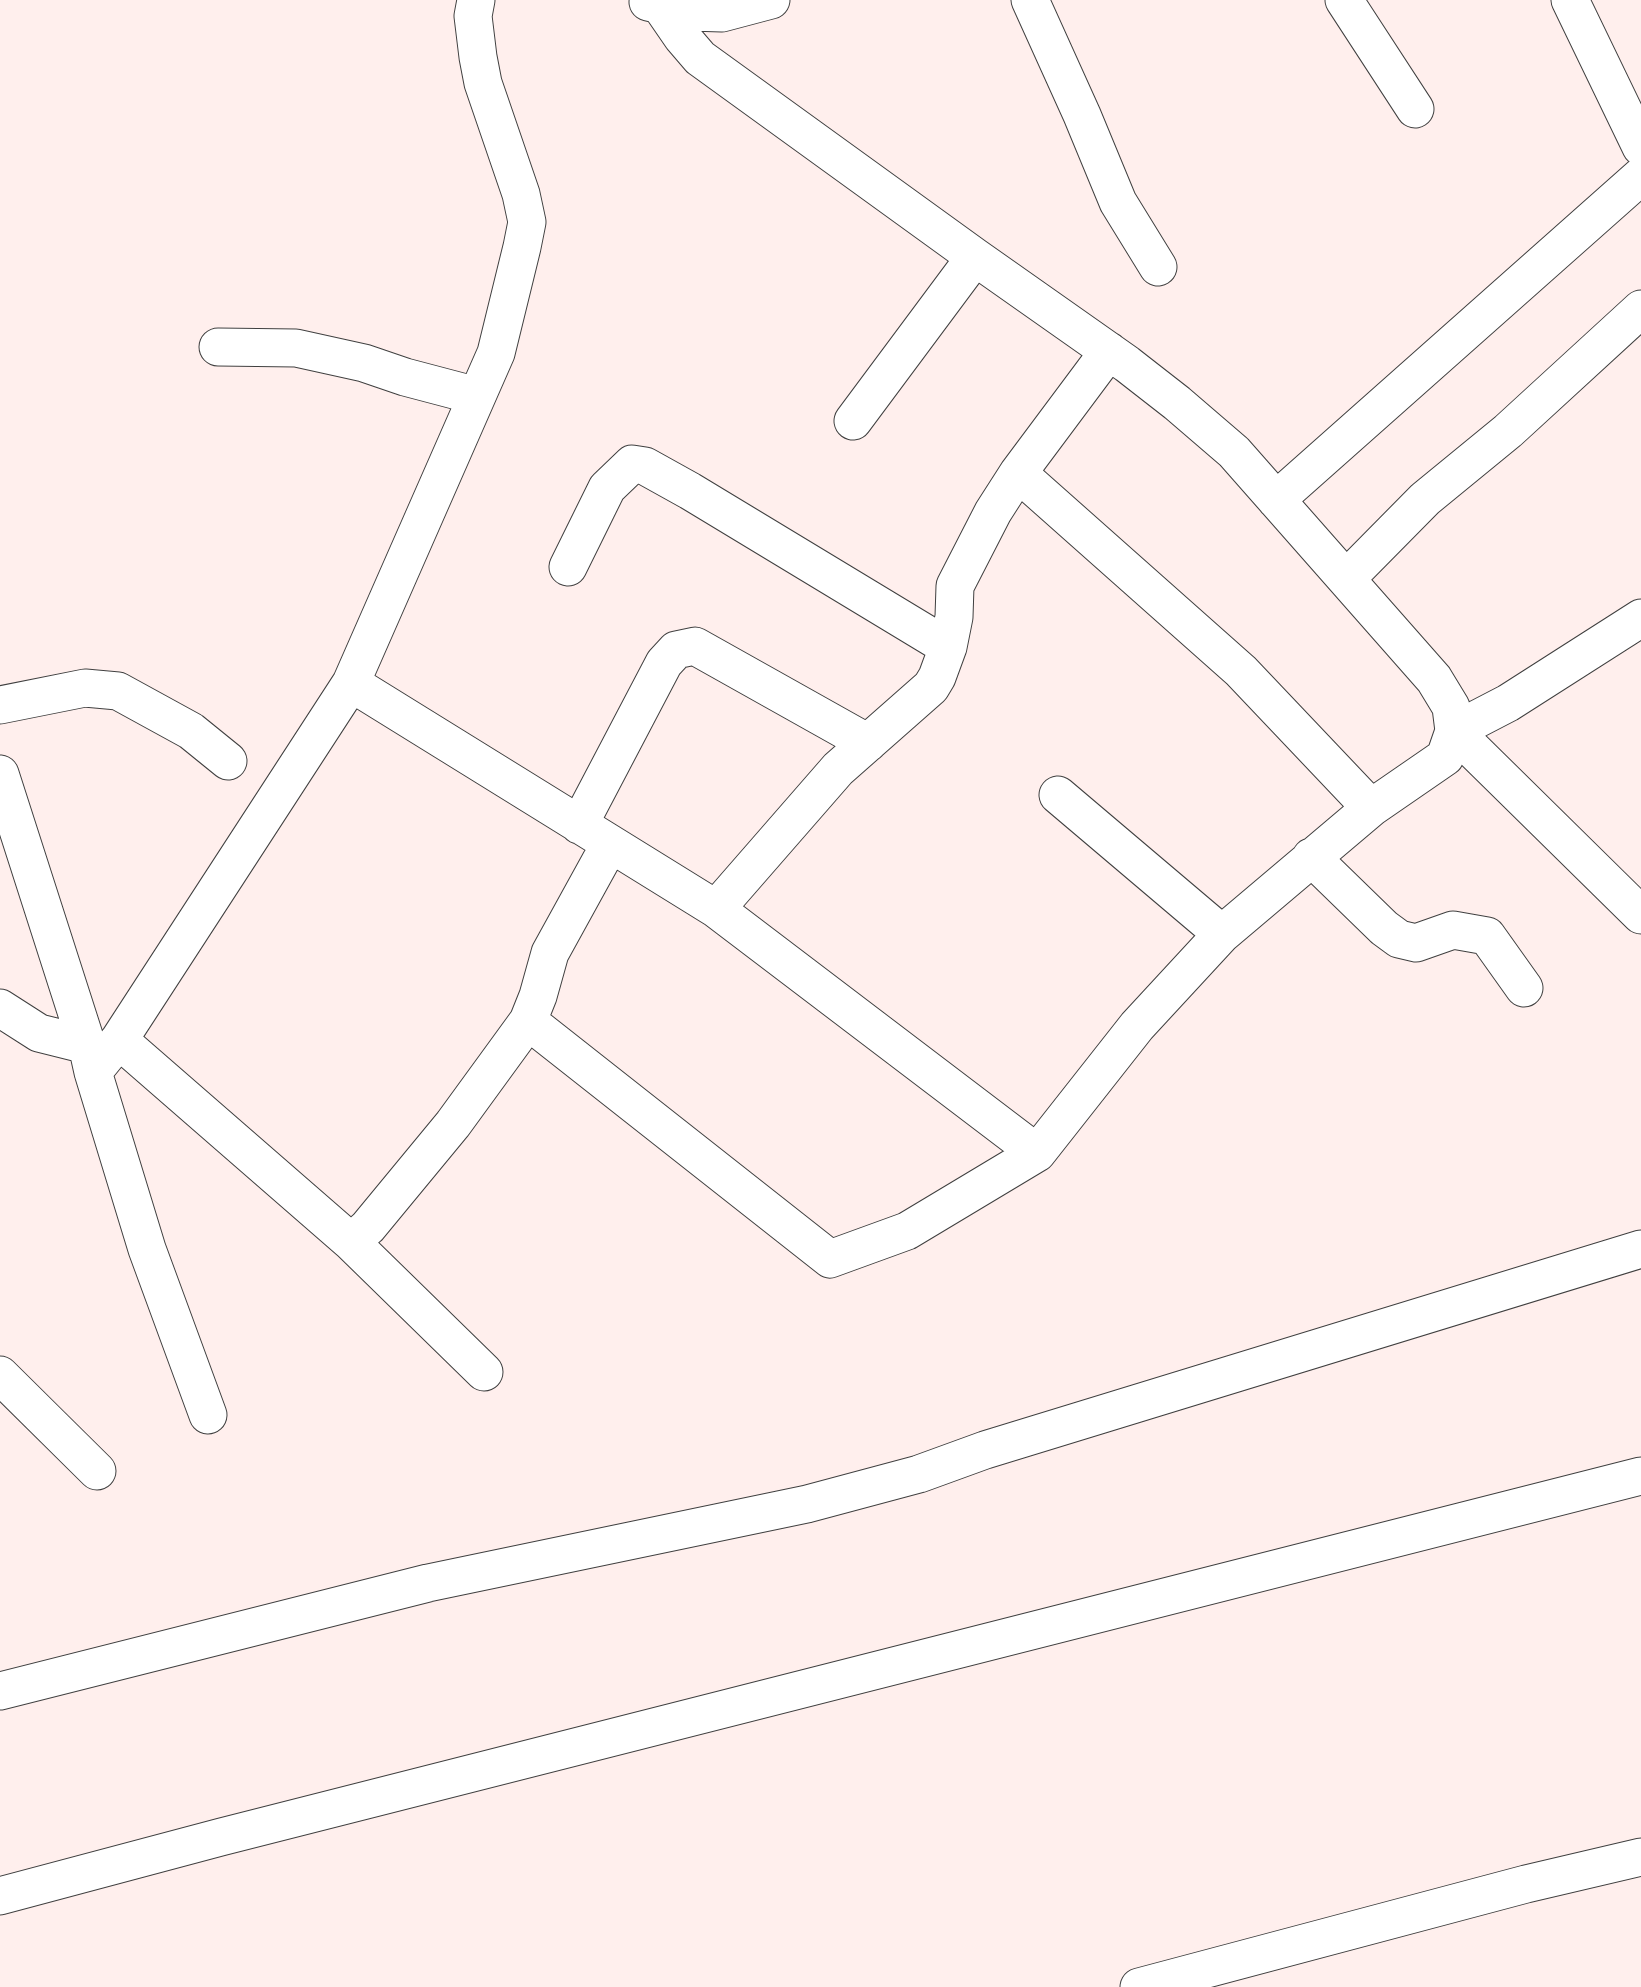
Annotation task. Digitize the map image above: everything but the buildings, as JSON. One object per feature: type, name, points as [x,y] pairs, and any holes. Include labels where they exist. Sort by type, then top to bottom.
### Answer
[{"type":"street","points":[[100,1052],[351,683],[496,354],[527,222],[521,194],[483,83],[473,16],[476,0]]},
{"type":"street","points":[[650,3],[690,12],[722,13],[771,0]]},
{"type":"street","points":[[1030,0],[1118,202],[1158,267]]},
{"type":"street","points":[[1343,0],[1415,109]]},
{"type":"street","points":[[1570,0],[1641,147]]},
{"type":"street","points":[[528,1021],[830,1259],[907,1231],[1037,1153],[1137,1026],[1222,934],[1371,808],[1445,757],[1454,732],[1451,707],[1434,679],[1234,452],[1177,403],[1109,351],[700,58],[650,3]]},
{"type":"street","points":[[1276,500],[1641,176]]},
{"type":"street","points":[[853,421],[975,257]]},
{"type":"street","points":[[1346,579],[1425,499],[1507,431],[1641,309]]},
{"type":"street","points":[[218,347],[296,348],[364,363],[477,396]]},
{"type":"street","points":[[716,909],[838,769],[931,687],[947,647],[954,617],[955,586],[993,512],[1018,473],[1109,351]]},
{"type":"street","points":[[568,567],[607,488],[632,464],[645,466],[947,647]]},
{"type":"street","points":[[1018,473],[1241,671],[1371,808]]},
{"type":"street","points":[[1454,732],[1508,703],[1641,618]]},
{"type":"street","points":[[351,1242],[368,1227],[453,1124],[528,1021],[594,834],[664,663],[676,650],[695,646],[868,743]]},
{"type":"street","points":[[351,683],[716,909],[1037,1153]]},
{"type":"street","points":[[0,705],[85,688],[118,691],[191,731],[228,761]]},
{"type":"street","points":[[1454,732],[1641,915]]},
{"type":"street","points":[[0,774],[100,1052],[146,1249],[208,1415]]},
{"type":"street","points":[[1058,795],[1222,934]]},
{"type":"street","points":[[1311,857],[1384,928],[1399,939],[1416,943],[1453,930],[1486,936],[1524,988]]},
{"type":"street","points":[[0,1008],[39,1033],[100,1052],[351,1242],[484,1371]]},
{"type":"street","points":[[0,1692],[428,1583],[807,1504],[919,1474],[985,1450],[1641,1249]]},
{"type":"street","points":[[0,1375],[97,1471]]},
{"type":"street","points":[[0,1896],[248,1830],[1641,1476]]},
{"type":"street","points":[[1139,1987],[1526,1884],[1641,1857]]}]
